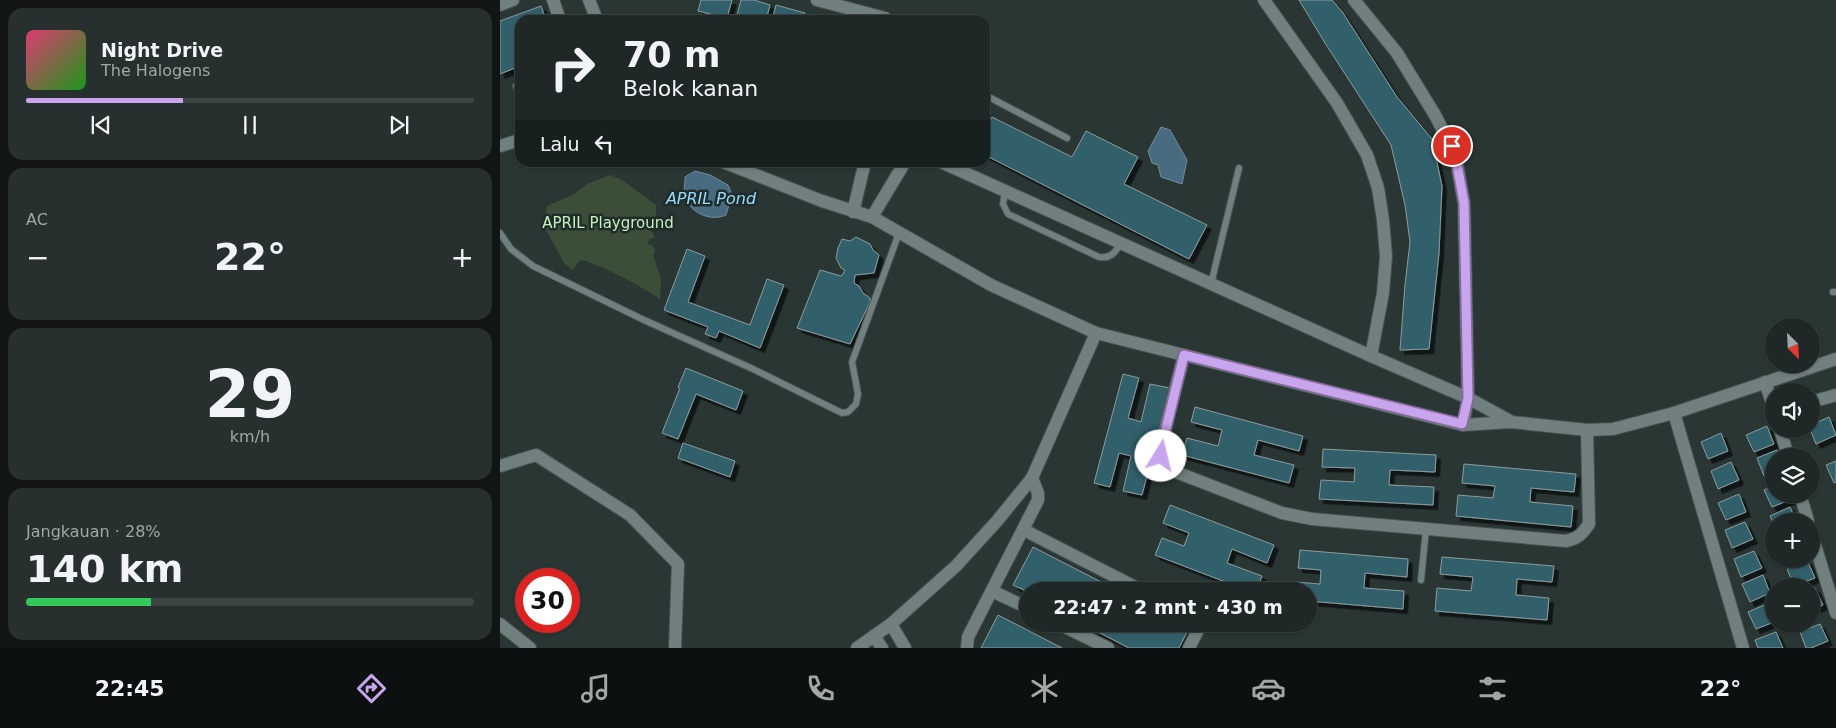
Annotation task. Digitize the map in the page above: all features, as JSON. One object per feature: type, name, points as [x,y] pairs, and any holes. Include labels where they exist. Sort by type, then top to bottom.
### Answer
[{"type":"street","points":[[500,5],[513,0]]},
{"type":"street","points":[[553,0],[558,15]]},
{"type":"street","points":[[589,0],[595,15]]},
{"type":"street","points":[[817,0],[870,15]]},
{"type":"street","points":[[1264,0],[1337,103],[1367,155],[1378,188],[1386,256],[1383,293],[1372,356]]},
{"type":"street","points":[[1354,0],[1397,53],[1435,115],[1452,146],[1456,159],[1464,203],[1468,398],[1462,424]]},
{"type":"street","points":[[500,146],[515,142]]},
{"type":"street","points":[[736,167],[854,212],[872,217],[991,285],[1096,333],[1462,424],[1511,422],[1587,430],[1612,429],[1674,413],[1836,359]]},
{"type":"street","points":[[854,212],[864,167]]},
{"type":"street","points":[[872,217],[902,167]]},
{"type":"street","points":[[952,167],[1468,398],[1511,422]]},
{"type":"street","points":[[857,648],[891,624],[956,566],[997,521],[1032,478],[1096,333]]},
{"type":"street","points":[[1184,355],[1162,445],[1161,456],[1168,469],[1282,513],[1312,519],[1566,542],[1575,540],[1589,524],[1587,430]]},
{"type":"street","points":[[1820,399],[1836,395]]},
{"type":"street","points":[[1674,413],[1743,648]]},
{"type":"street","points":[[500,466],[536,455],[630,515],[678,564],[675,648]]},
{"type":"street","points":[[967,648],[968,637],[1038,500],[1038,493],[1032,478]]},
{"type":"street","points":[[1024,530],[1125,582]]},
{"type":"street","points":[[1820,561],[1836,613]]},
{"type":"street","points":[[992,591],[1019,604]]},
{"type":"street","points":[[500,624],[530,648]]},
{"type":"street","points":[[891,624],[905,648]]},
{"type":"street","points":[[1075,632],[1108,648]]},
{"type":"street","points":[[1188,648],[1196,632]]},
{"type":"street","points":[[874,636],[882,648]]},
{"type":"lane","points":[[990,98],[1067,138]]},
{"type":"lane","points":[[1211,284],[1239,168]]},
{"type":"lane","points":[[1005,192],[1003,204],[1008,214],[1099,257],[1113,255],[1121,244]]},
{"type":"lane","points":[[500,233],[511,248],[533,266],[842,413],[848,412],[856,404],[858,394],[852,362],[900,233]]},
{"type":"lane","points":[[1421,580],[1426,529]]},
{"type":"green space","name":"APRIL Playground","points":[[610,175],[622,180],[656,205],[656,222],[650,231],[654,234],[654,238],[649,239],[648,244],[653,246],[655,251],[653,255],[661,278],[660,299],[623,277],[583,260],[578,262],[573,270],[564,263],[544,226],[547,206],[574,194],[587,184]]},
{"type":"water","points":[[1161,127],[1170,130],[1187,160],[1182,184],[1161,177],[1158,165],[1152,163],[1148,151]]},
{"type":"water","name":"APRIL Pond","points":[[695,171],[710,175],[728,185],[732,195],[726,215],[708,217],[697,212],[688,203],[684,196],[685,177]]},
{"type":"building","points":[[701,0],[732,0],[728,15],[715,15],[698,11]]},
{"type":"building","points":[[741,0],[754,0],[770,5],[767,15],[737,15]]},
{"type":"building","points":[[1299,0],[1332,0],[1343,13],[1397,97],[1432,139],[1442,186],[1439,253],[1429,349],[1400,350],[1410,242],[1405,205],[1391,145]]},
{"type":"building","points":[[776,5],[805,13],[804,15],[773,15]]},
{"type":"building","points":[[541,6],[544,15],[516,15]]},
{"type":"building","points":[[515,16],[515,68],[500,74],[500,21]]},
{"type":"building","points":[[992,117],[1072,157],[1086,131],[1138,157],[1124,184],[1207,225],[1189,259],[990,158],[990,121]]},
{"type":"building","points":[[856,237],[870,244],[879,255],[874,273],[855,275],[854,283],[870,298],[870,302],[850,344],[797,328],[820,270],[841,276],[845,270],[841,268],[836,258],[838,248],[842,239],[850,241]]},
{"type":"building","points":[[687,249],[705,256],[688,302],[750,325],[767,279],[784,285],[760,348],[719,331],[716,338],[705,334],[708,327],[664,310]]},
{"type":"building","points":[[686,368],[743,391],[736,410],[696,394],[678,439],[662,433]]},
{"type":"building","points":[[1123,374],[1139,378],[1128,418],[1141,422],[1150,384],[1170,388],[1142,495],[1123,491],[1131,456],[1119,453],[1110,487],[1094,483]]},
{"type":"building","points":[[1195,407],[1303,436],[1299,451],[1258,440],[1254,455],[1294,465],[1289,483],[1182,455],[1187,438],[1218,446],[1222,430],[1191,422]]},
{"type":"building","points":[[1829,417],[1836,435],[1816,444],[1814,438],[1820,438],[1820,421]]},
{"type":"building","points":[[1765,427],[1765,438],[1772,438],[1774,444],[1754,452],[1746,435]]},
{"type":"building","points":[[1721,433],[1728,451],[1708,459],[1701,442]]},
{"type":"building","points":[[683,443],[735,461],[730,477],[678,458]]},
{"type":"building","points":[[1323,449],[1436,455],[1435,472],[1390,470],[1389,485],[1434,487],[1433,505],[1319,499],[1321,480],[1354,482],[1355,468],[1322,467]]},
{"type":"building","points":[[1765,455],[1765,476],[1764,476],[1757,458]]},
{"type":"building","points":[[1836,461],[1836,482],[1834,483],[1826,465]]},
{"type":"building","points":[[1731,462],[1739,480],[1718,489],[1711,471]]},
{"type":"building","points":[[1464,464],[1576,474],[1574,492],[1531,488],[1530,502],[1573,506],[1571,527],[1456,516],[1458,495],[1493,498],[1495,486],[1462,483]]},
{"type":"building","points":[[1739,494],[1746,512],[1726,520],[1718,503]]},
{"type":"building","points":[[1770,503],[1782,503],[1772,507]]},
{"type":"building","points":[[1170,505],[1274,545],[1267,563],[1232,549],[1227,563],[1262,576],[1260,582],[1226,582],[1155,555],[1162,538],[1184,546],[1189,533],[1163,523]]},
{"type":"building","points":[[1790,507],[1793,513],[1777,513]]},
{"type":"building","points":[[1745,522],[1753,539],[1732,548],[1725,530]]},
{"type":"building","points":[[1033,547],[1101,582],[1019,582],[1019,588],[1013,585]]},
{"type":"building","points":[[1300,550],[1408,559],[1407,577],[1365,573],[1364,588],[1404,591],[1403,609],[1317,602],[1317,584],[1320,584],[1321,570],[1298,568]]},
{"type":"building","points":[[1754,551],[1762,568],[1741,577],[1734,559]]},
{"type":"building","points":[[1442,557],[1554,566],[1552,582],[1517,579],[1516,595],[1549,598],[1547,620],[1435,611],[1437,588],[1471,591],[1473,577],[1440,574]]},
{"type":"building","points":[[1811,568],[1815,578],[1791,578],[1787,569]]},
{"type":"building","points":[[1763,575],[1765,595],[1750,602],[1742,584]]},
{"type":"building","points":[[1765,605],[1765,626],[1756,629],[1748,612]]},
{"type":"building","points":[[998,615],[1019,626],[1019,632],[1031,632],[1062,648],[981,648]]},
{"type":"building","points":[[1820,624],[1828,641],[1811,648],[1806,648],[1800,633],[1820,633]]},
{"type":"building","points":[[1098,632],[1187,632],[1179,648],[1129,648]]},
{"type":"building","points":[[1776,633],[1783,648],[1758,648],[1755,640]]},
{"type":"route","points":[[1161,456],[1184,355],[1462,424],[1468,398],[1464,203],[1452,146]]}]
